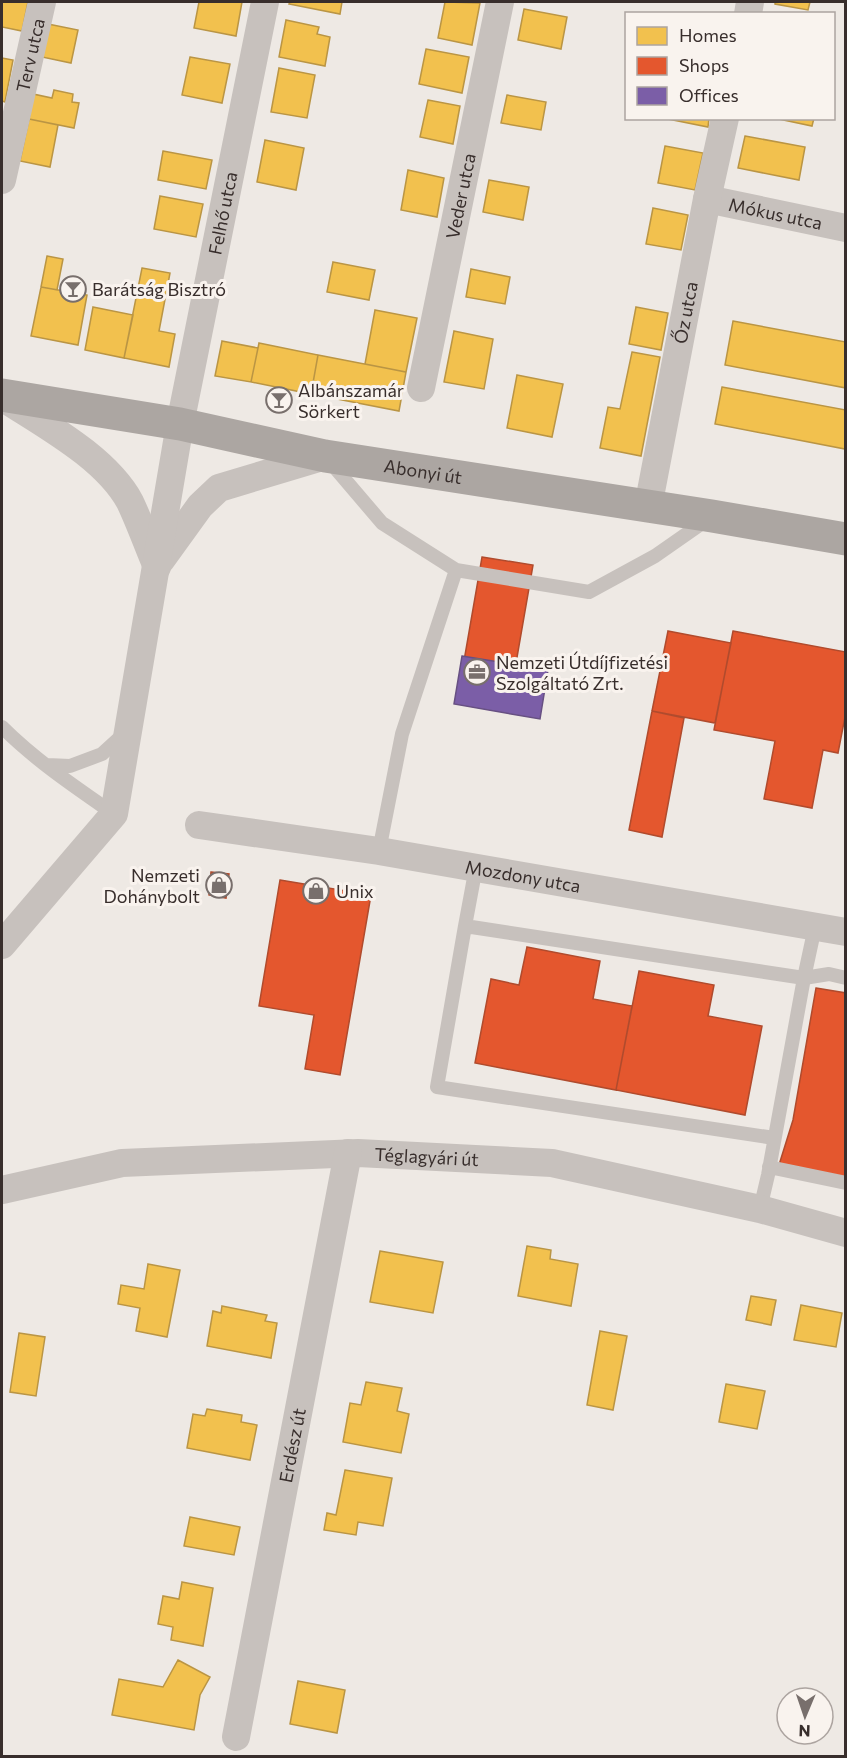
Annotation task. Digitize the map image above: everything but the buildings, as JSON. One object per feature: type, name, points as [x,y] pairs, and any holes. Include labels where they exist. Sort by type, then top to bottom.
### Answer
[{"type":"main road","name":"Abonyi út","points":[[2,396],[180,424],[325,456],[846,539]]},
{"type":"street","name":"Terv utca","points":[[2,180],[42,2]]},
{"type":"street","name":"Felhő utca","points":[[114,814],[180,424],[264,2]]},
{"type":"street","name":"Veder utca","points":[[421,388],[500,2]]},
{"type":"street","name":"Őz utca","points":[[648,507],[707,199],[725,120]]},
{"type":"street","name":"Mókus utca","points":[[707,199],[846,228]]},
{"type":"street","points":[[2,396],[75,444],[110,476],[129,501],[157,567]]},
{"type":"street","points":[[157,567],[200,506],[219,488],[325,456]]},
{"type":"street","points":[[2,945],[114,814]]},
{"type":"street","name":"Mozdony utca","points":[[199,825],[476,867],[846,932]]},
{"type":"street","name":"Téglagyári út","points":[[2,1190],[122,1163],[348,1153],[552,1163],[760,1209],[846,1233]]},
{"type":"street","name":"Erdész út","points":[[236,1737],[348,1153]]},
{"type":"lane","points":[[325,456],[382,523],[456,570],[589,592],[655,556],[712,516]]},
{"type":"lane","points":[[379,851],[402,734],[456,570]]},
{"type":"lane","points":[[2,727],[17,742],[114,814]]},
{"type":"lane","points":[[47,765],[70,766],[102,754],[128,731]]},
{"type":"lane","points":[[476,867],[437,1087],[774,1138]]},
{"type":"lane","points":[[465,927],[804,978],[829,974],[846,978]]},
{"type":"lane","points":[[760,1209],[815,927]]},
{"type":"lane","points":[[769,1167],[846,1183]]},
{"type":"place","name":"Barátság Bisztró","points":[[73,289]]},
{"type":"place","name":"Albánszamár Sörkert","points":[[279,400]]},
{"type":"place","name":"Nemzeti Útdíjfizetési Szolgáltató Zrt.","points":[[477,672]]},
{"type":"place","name":"Nemzeti Dohánybolt","points":[[219,885]]},
{"type":"place","name":"Unix","points":[[316,891]]}]
